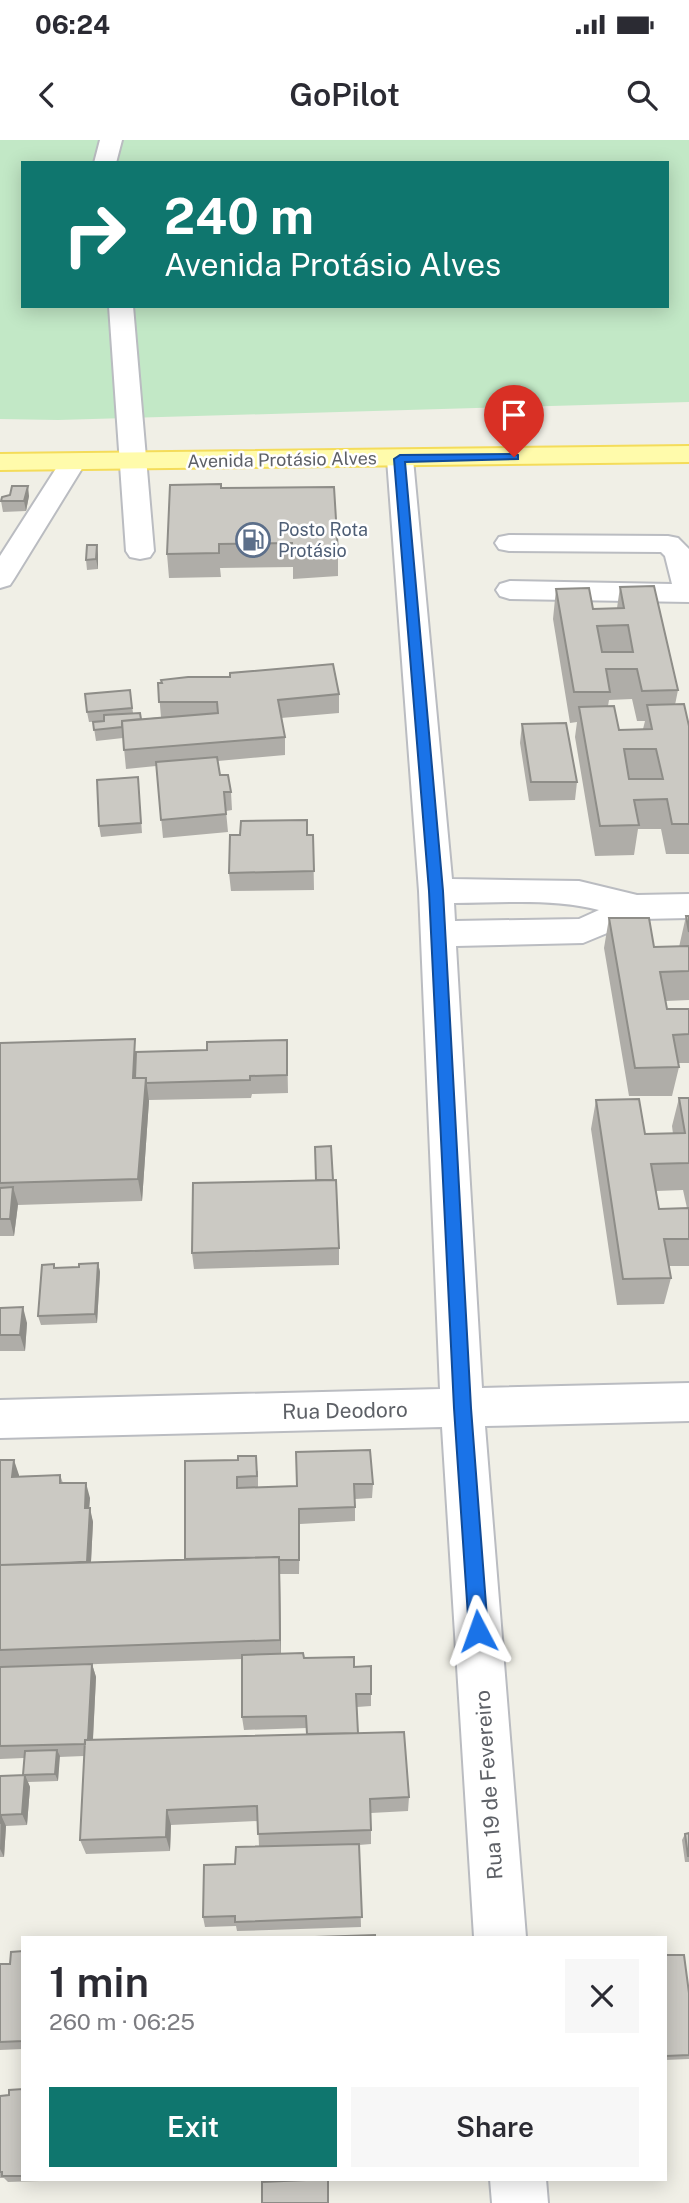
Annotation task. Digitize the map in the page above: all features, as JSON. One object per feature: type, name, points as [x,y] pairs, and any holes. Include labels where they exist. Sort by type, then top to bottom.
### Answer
[{"type":"main road","name":"Avenida Protásio Alves","points":[[0,462],[689,454]]},
{"type":"street","points":[[106,161],[111,140]]},
{"type":"street","points":[[121,308],[140,551]]},
{"type":"street","name":"Rua 19 de Fevereiro","points":[[400,459],[436,891],[462,1408],[500,1936]]},
{"type":"street","points":[[0,579],[73,462]]},
{"type":"street","points":[[509,543],[668,544],[678,553],[689,593],[510,590]]},
{"type":"street","points":[[436,891],[579,893],[637,907],[689,906]]},
{"type":"street","points":[[438,934],[583,931],[637,907]]},
{"type":"street","name":"Rua Deodoro","points":[[0,1419],[689,1402]]},
{"type":"street","points":[[518,2181],[520,2203]]},
{"type":"green space","points":[[0,140],[689,140],[689,402],[58,420],[0,419]]},
{"type":"building","name":"Posto Rota Protásio","points":[[221,484],[221,488],[334,487],[338,552],[292,554],[292,543],[219,544],[219,553],[167,554],[170,485]]},
{"type":"building","points":[[12,486],[28,486],[24,501],[1,501],[2,497],[10,495]]},
{"type":"building","points":[[87,545],[97,545],[96,559],[86,560]]},
{"type":"building","points":[[654,586],[678,690],[642,691],[637,669],[606,669],[610,692],[574,692],[556,589],[589,588],[593,609],[624,608],[620,587]],"holes":[[[628,625],[633,652],[602,652],[597,626]]]},
{"type":"building","points":[[333,664],[339,694],[278,700],[285,737],[124,750],[122,721],[218,713],[217,702],[159,702],[158,683],[162,683],[161,680],[230,677],[230,673]]},
{"type":"building","points":[[130,690],[132,708],[87,712],[85,694]]},
{"type":"building","points":[[684,704],[689,726],[689,824],[672,824],[667,799],[634,800],[639,825],[600,826],[579,707],[614,706],[619,730],[652,729],[647,705]],"holes":[[[624,749],[656,749],[663,779],[629,779]]]},
{"type":"building","points":[[140,713],[141,719],[122,721],[122,727],[94,730],[93,722],[104,721],[104,715]]},
{"type":"building","points":[[566,723],[577,782],[531,782],[522,724]]},
{"type":"building","points":[[217,757],[220,775],[228,775],[231,792],[224,792],[226,814],[161,820],[156,762]]},
{"type":"building","points":[[138,777],[141,823],[99,826],[97,780]]},
{"type":"building","points":[[307,820],[307,835],[313,835],[314,871],[229,873],[230,835],[240,835],[241,821]]},
{"type":"building","points":[[609,918],[649,918],[654,947],[689,946],[689,971],[660,972],[667,1009],[689,1009],[689,1034],[673,1035],[679,1067],[635,1068]]},
{"type":"building","points":[[135,1039],[133,1078],[146,1078],[138,1179],[0,1183],[0,1043]]},
{"type":"building","points":[[287,1040],[287,1075],[250,1076],[250,1080],[146,1083],[146,1078],[135,1078],[136,1052],[207,1050],[207,1042]]},
{"type":"building","points":[[679,1098],[689,1098],[689,1163],[651,1164],[659,1209],[689,1208],[689,1239],[664,1239],[671,1278],[623,1279],[596,1100],[639,1099],[645,1134],[685,1133]]},
{"type":"building","points":[[331,1146],[333,1180],[316,1180],[315,1147]]},
{"type":"building","points":[[336,1180],[339,1248],[192,1253],[193,1183]]},
{"type":"building","points":[[13,1187],[10,1219],[0,1219],[0,1188]]},
{"type":"building","points":[[98,1263],[95,1314],[38,1316],[42,1265],[54,1264],[54,1268]]},
{"type":"building","points":[[23,1307],[20,1335],[0,1335],[0,1308]]},
{"type":"building","points":[[370,1450],[373,1484],[354,1484],[355,1507],[299,1509],[299,1560],[279,1560],[279,1557],[185,1559],[185,1461],[238,1460],[238,1456],[256,1456],[257,1476],[237,1477],[237,1488],[297,1486],[296,1452]]},
{"type":"building","points":[[0,1460],[14,1460],[12,1477],[60,1475],[60,1483],[86,1483],[85,1508],[90,1508],[87,1562],[0,1565]]},
{"type":"building","points":[[279,1557],[280,1640],[0,1650],[0,1565]]},
{"type":"building","points":[[303,1653],[304,1658],[354,1657],[354,1667],[371,1666],[371,1694],[356,1694],[358,1733],[307,1734],[306,1716],[242,1717],[242,1655]]},
{"type":"building","points":[[92,1664],[88,1740],[85,1740],[85,1744],[0,1746],[0,1667]]},
{"type":"building","points":[[404,1732],[409,1797],[370,1799],[371,1830],[258,1834],[257,1806],[167,1810],[166,1837],[80,1840],[85,1740]]},
{"type":"building","points":[[57,1750],[55,1774],[23,1775],[25,1751]]},
{"type":"building","points":[[25,1775],[22,1814],[1,1815],[0,1824],[0,1776]]},
{"type":"building","points":[[689,1833],[689,1856],[688,1856],[685,1834]]},
{"type":"building","points":[[359,1844],[362,1917],[235,1922],[235,1916],[203,1917],[204,1865],[235,1864],[236,1847]]},
{"type":"building","points":[[21,1951],[21,2041],[0,2042],[0,1964],[10,1964],[11,1952]]},
{"type":"building","points":[[667,1955],[684,1955],[689,1993],[689,2055],[667,2056]]},
{"type":"building","points":[[21,2089],[21,2176],[2,2176],[0,2172],[0,2096],[9,2095],[9,2090]]},
{"type":"building","points":[[328,2181],[328,2203],[262,2203],[262,2182]]},
{"type":"place","name":"Posto Rota Protásio","points":[[253,540]]},
{"type":"route","points":[[478,1631],[462,1408],[436,891],[400,459],[514,457]]}]
